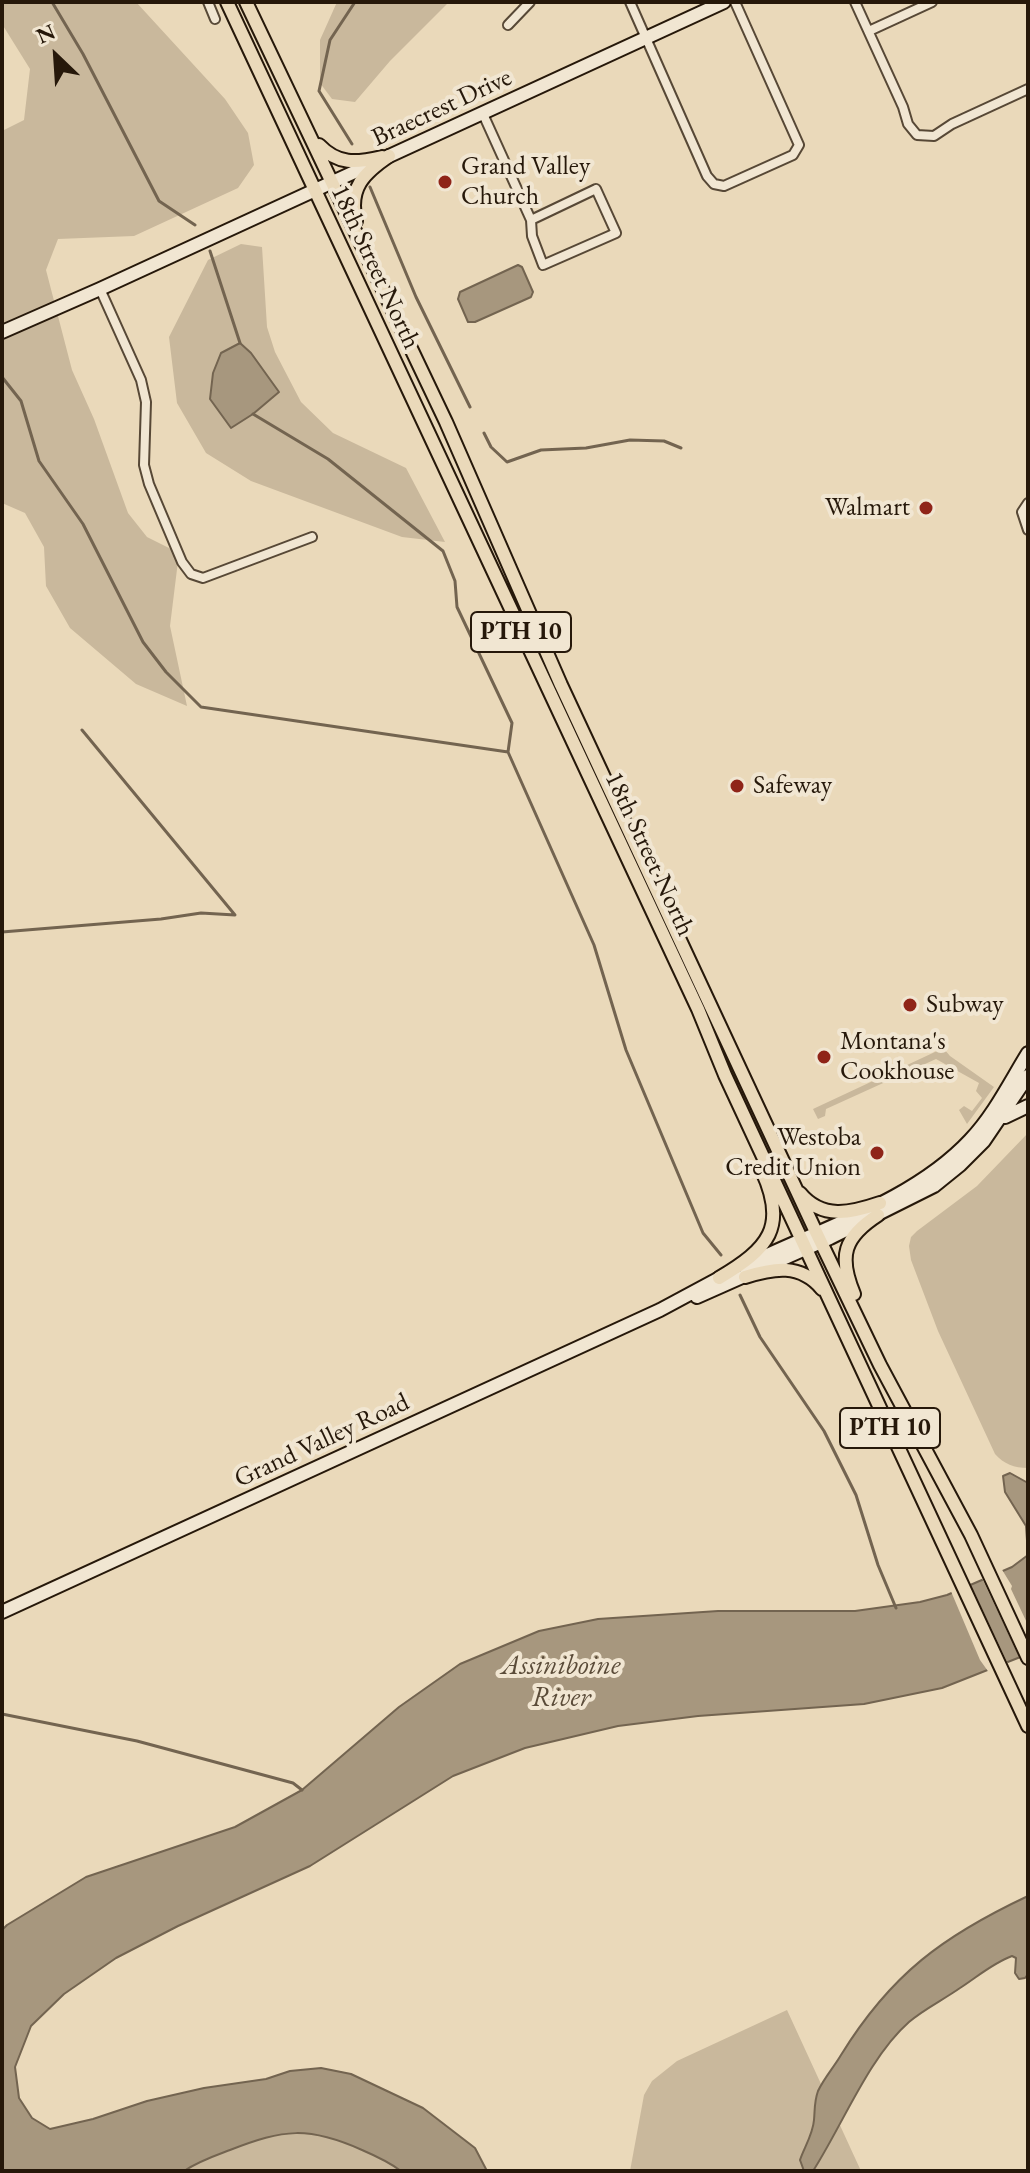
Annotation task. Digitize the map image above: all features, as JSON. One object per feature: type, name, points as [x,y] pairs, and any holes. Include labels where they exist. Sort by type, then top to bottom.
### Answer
[{"type":"main road","name":"18th Street North","points":[[227,2],[698,1009],[725,1075],[1028,1726]]},
{"type":"main road","name":"18th Street North","points":[[246,2],[446,422],[561,685],[790,1177]]},
{"type":"main road","name":"Braecrest Drive","points":[[2,331],[100,289],[724,2]]},
{"type":"main road","points":[[312,138],[340,161],[364,161],[389,156]]},
{"type":"main road","points":[[364,247],[354,212],[356,186],[371,168],[389,156]]},
{"type":"main road","points":[[1000,1121],[1022,1083],[1028,1053]]},
{"type":"main road","points":[[719,1278],[751,1257],[764,1244],[771,1233],[775,1211],[766,1178],[738,1118],[725,1075]]},
{"type":"main road","points":[[875,1353],[865,1318],[848,1279],[845,1260],[852,1236],[879,1209],[925,1178],[964,1146],[1022,1083]]},
{"type":"main road","points":[[790,1177],[807,1200],[827,1211],[879,1209],[917,1196],[945,1178],[1000,1121],[1012,1111],[1028,1106]]},
{"type":"main road","name":"PTH 10","points":[[790,1177],[875,1353],[971,1535],[1028,1658]]},
{"type":"main road","name":"Grand Valley Road","points":[[660,1310],[719,1278],[804,1244],[879,1209]]},
{"type":"main road","name":"Grand Valley Road","points":[[2,1612],[660,1310],[745,1277],[804,1244]]},
{"type":"main road","points":[[745,1277],[777,1268],[797,1270],[819,1285],[835,1309]]},
{"type":"street","points":[[208,2],[215,19]]},
{"type":"street","points":[[508,25],[530,2]]},
{"type":"street","points":[[630,2],[707,176],[717,186],[731,184],[793,155],[799,145],[735,2]]},
{"type":"street","points":[[855,2],[908,124],[917,135],[934,136],[952,124],[1028,89]]},
{"type":"street","points":[[869,31],[932,2]]},
{"type":"street","points":[[483,114],[531,220],[532,236],[543,265],[616,233],[596,189],[531,220]]},
{"type":"street","points":[[346,259],[364,247]]},
{"type":"street","points":[[100,289],[141,380],[146,402],[144,465],[149,484],[182,562],[191,574],[203,578],[312,537]]},
{"type":"street","points":[[427,431],[446,422]]},
{"type":"street","points":[[1028,503],[1022,512],[1028,530]]},
{"type":"shaded area","points":[[2,2],[136,2],[225,99],[248,133],[254,165],[238,188],[134,236],[58,239],[46,270],[72,370],[94,419],[128,513],[147,537],[179,553],[170,626],[187,706],[136,684],[70,628],[46,586],[44,547],[25,513],[2,503],[2,131],[24,120],[30,69],[2,24]]},
{"type":"shaded area","points":[[337,2],[449,2],[390,61],[355,102],[332,99],[320,83],[320,40]]},
{"type":"shaded area","points":[[241,244],[262,247],[267,327],[275,352],[301,402],[333,433],[406,468],[445,542],[402,537],[251,481],[206,453],[177,403],[169,337],[208,260]]},
{"type":"shaded area","points":[[939,1043],[950,1056],[994,1087],[967,1124],[959,1110],[964,1106],[972,1111],[982,1098],[976,1091],[979,1083],[936,1059],[826,1109],[825,1116],[818,1119],[813,1109],[937,1051],[935,1045]]},
{"type":"shaded area","points":[[1028,1133],[1028,1468],[1010,1465],[995,1454],[938,1331],[911,1260],[909,1246],[911,1237],[917,1231],[977,1186]]},
{"type":"shaded area","points":[[787,2010],[861,2171],[630,2171],[644,2095],[652,2081],[677,2061]]},
{"type":"shaded area","points":[[301,2132],[353,2146],[378,2156],[401,2171],[184,2171],[241,2144]]},
{"type":"water","points":[[518,265],[522,267],[533,292],[531,297],[475,322],[468,322],[458,299],[460,292]]},
{"type":"water","points":[[240,343],[279,392],[231,428],[210,399],[213,373],[221,353]]},
{"type":"water","points":[[1010,1473],[1028,1483],[1028,1555],[1026,1526],[1005,1492],[1003,1476]]},
{"type":"water","name":"Assiniboine River","points":[[1028,1555],[1028,1654],[942,1688],[864,1704],[698,1716],[618,1726],[525,1748],[453,1776],[310,1866],[116,1958],[64,1994],[31,2026],[15,2067],[19,2098],[32,2118],[50,2129],[147,2101],[204,2088],[266,2079],[290,2071],[321,2068],[351,2074],[423,2108],[475,2148],[487,2171],[401,2171],[343,2142],[296,2133],[249,2143],[184,2171],[2,2171],[2,1930],[86,1877],[235,1827],[302,1790],[399,1707],[460,1664],[539,1631],[598,1619],[718,1611],[855,1611],[920,1602],[947,1595],[1012,1567]]},
{"type":"water","points":[[1028,1896],[1028,1974],[1025,1978],[1019,1979],[1015,1973],[1016,1958],[1012,1956],[909,2022],[881,2054],[813,2171],[804,2171],[800,2160],[812,2130],[818,2091],[879,2002],[921,1960],[970,1926]]},
{"type":"pier","points":[[1001,1568],[1028,1625],[1028,1658],[1021,1661],[981,1576]]},
{"type":"pier","points":[[969,1581],[1009,1666],[990,1674],[980,1660],[950,1589]]},
{"type":"waterway","points":[[52,2],[83,54],[159,201],[195,225]]},
{"type":"waterway","points":[[352,144],[319,91],[330,40],[355,2]]},
{"type":"waterway","points":[[370,187],[416,297],[470,407]]},
{"type":"waterway","points":[[210,251],[240,343]]},
{"type":"waterway","points":[[2,377],[21,401],[39,461],[83,524],[143,642],[166,672],[201,707],[508,752]]},
{"type":"waterway","points":[[253,414],[328,459],[443,551],[455,581],[457,607],[512,723],[508,752],[594,945],[626,1050],[703,1233],[721,1255]]},
{"type":"waterway","points":[[484,433],[491,447],[507,462],[541,450],[586,448],[630,440],[664,441],[681,448]]},
{"type":"waterway","points":[[2,932],[201,913],[235,915],[82,730]]},
{"type":"waterway","points":[[740,1295],[760,1337],[824,1431],[856,1495],[878,1565],[896,1608]]},
{"type":"waterway","points":[[2,1714],[137,1741],[293,1783],[302,1790]]},
{"type":"place","name":"Grand Valley Church","points":[[445,182]]},
{"type":"place","name":"Walmart","points":[[926,508]]},
{"type":"place","name":"Safeway","points":[[737,786]]},
{"type":"place","name":"Subway","points":[[910,1005]]},
{"type":"place","name":"Montana's Cookhouse","points":[[824,1057]]},
{"type":"place","name":"Westoba Credit Union","points":[[877,1153]]}]
